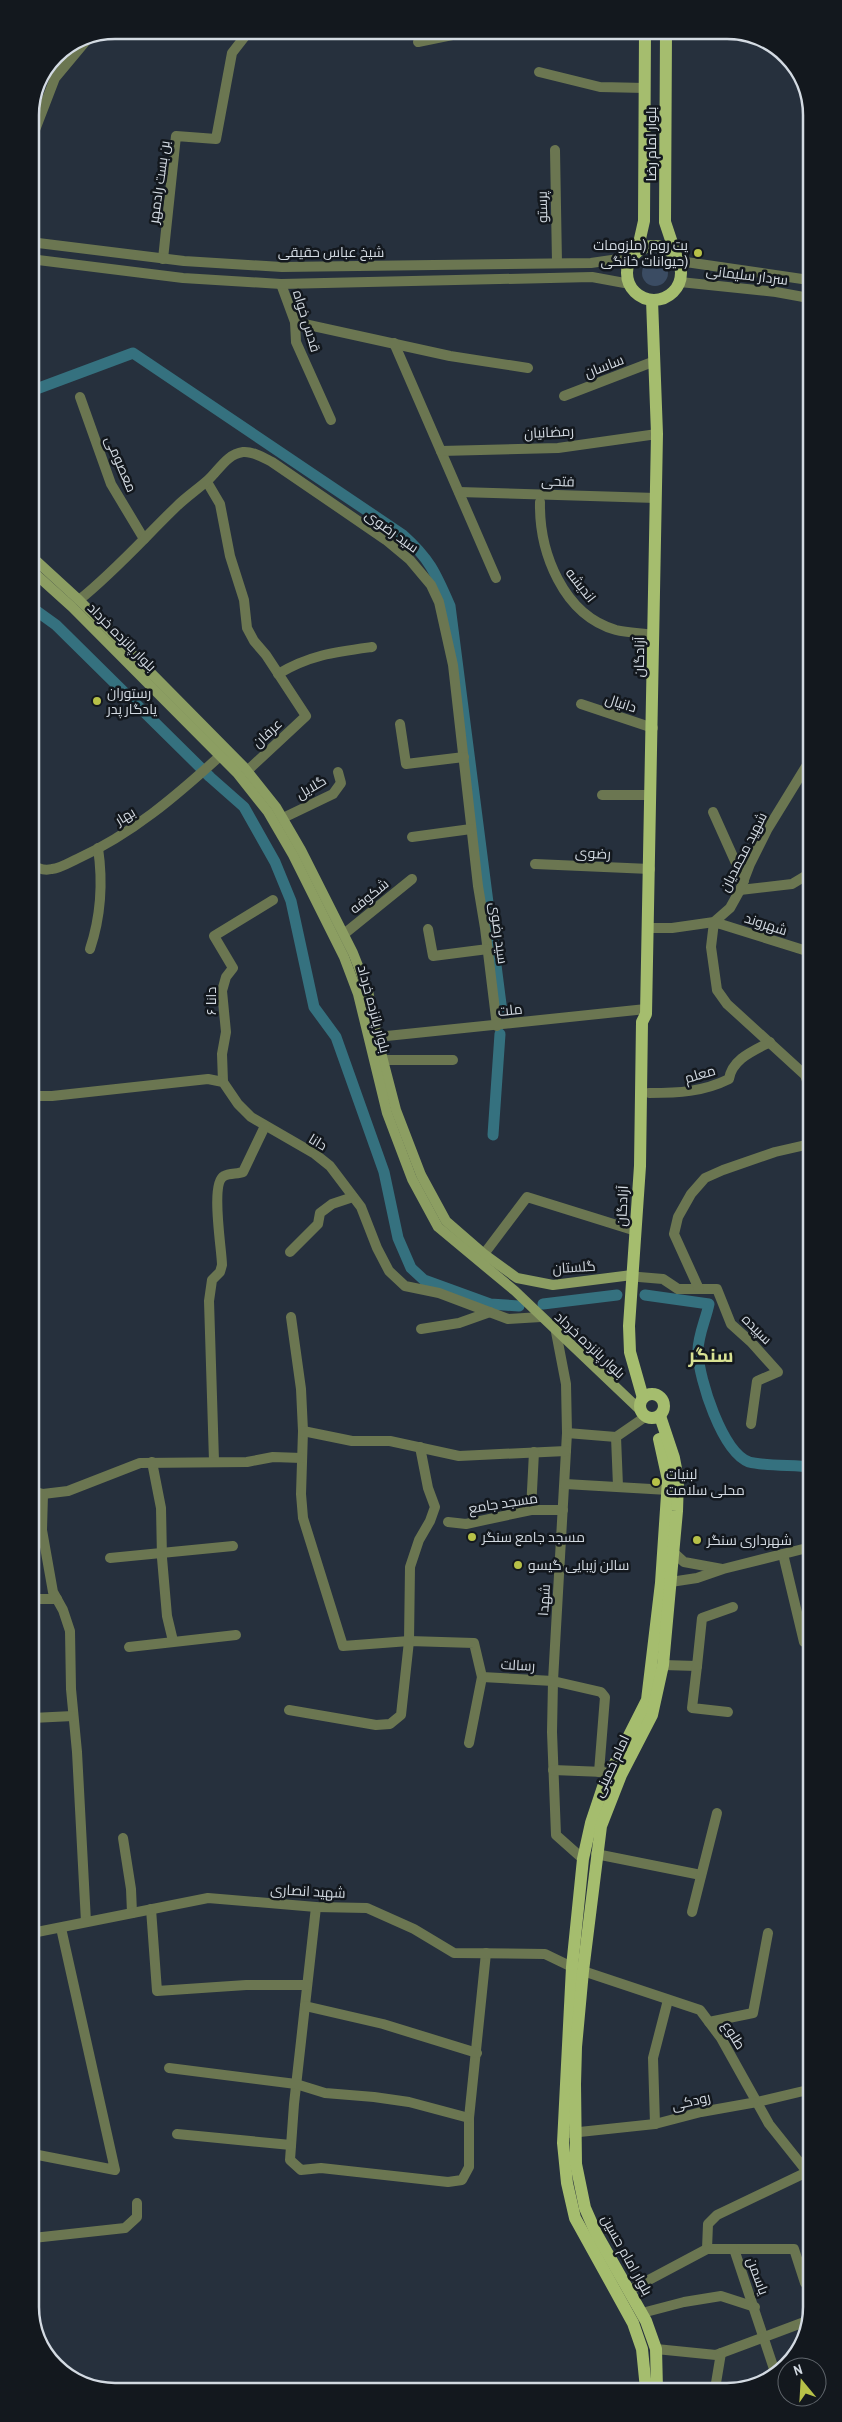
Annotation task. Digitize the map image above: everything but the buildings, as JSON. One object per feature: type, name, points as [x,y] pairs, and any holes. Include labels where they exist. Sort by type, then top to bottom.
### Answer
[{"type":"main road","name":"بلوار امام رضا","points":[[635,254],[644,222],[646,39]]},
{"type":"main road","name":"بلوار امام رضا","points":[[666,39],[665,222],[678,258]]},
{"type":"main road","points":[[657,246],[670,250],[678,258],[682,268],[680,282],[672,294],[652,300],[639,295],[630,284],[627,270],[635,254],[643,248],[657,246]]},
{"type":"main road","name":"آزادگان","points":[[648,1409],[630,1352],[636,1276],[642,1022],[646,1012],[649,928],[657,434],[652,300]]},
{"type":"main road","name":"بلوار پانزده خرداد","points":[[39,563],[79,600],[247,771],[283,818],[302,850],[344,934],[368,991],[372,1038],[383,1060],[396,1110],[421,1174],[446,1221],[484,1254],[517,1278]]},
{"type":"main road","name":"بلوار پانزده خرداد","points":[[39,577],[72,607],[220,756],[268,812],[293,855],[347,964],[372,1038],[387,1113],[412,1179],[438,1227],[515,1291],[556,1332],[648,1409]]},
{"type":"main road","name":"آزادگان","points":[[636,1276],[645,1231],[651,1022],[646,1012]]},
{"type":"main road","name":"گلستان","points":[[517,1278],[553,1285],[636,1276]]},
{"type":"main road","name":"امام خمینی","points":[[577,1969],[610,1773],[652,1715],[663,1665],[668,1490],[664,1454],[648,1409]]},
{"type":"main road","name":"امام خمینی","points":[[570,2133],[583,1859],[591,1823],[610,1773],[647,1700],[665,1583],[673,1552],[678,1478],[674,1458],[648,1409]]},
{"type":"main road","name":"بلوار امام حسین","points":[[570,2133],[585,2208],[596,2233],[642,2313],[656,2349],[657,2383]]},
{"type":"main road","name":"بلوار امام حسین","points":[[570,2133],[567,2183],[575,2218],[633,2323],[642,2349],[645,2383]]},
{"type":"street","name":"بن بست رادمهر","points":[[163,259],[176,136],[216,139],[232,52],[243,39]]},
{"type":"street","points":[[418,42],[433,39]]},
{"type":"street","points":[[39,120],[55,78],[80,48]]},
{"type":"street","points":[[539,72],[600,87],[645,88]]},
{"type":"street","name":"پرستو","points":[[555,150],[556,263]]},
{"type":"street","name":"شیخ عباس حقیقی","points":[[39,243],[163,259],[282,267],[591,263],[635,254]]},
{"type":"street","points":[[82,266],[84,249]]},
{"type":"street","name":"سردار سلیمانی","points":[[678,258],[803,279]]},
{"type":"street","points":[[39,260],[183,278],[281,284],[592,278],[630,284]]},
{"type":"street","name":"سردار سلیمانی","points":[[680,282],[776,292],[803,297]]},
{"type":"street","name":"قدس خواه","points":[[281,284],[295,322],[296,342],[331,420]]},
{"type":"street","points":[[295,322],[450,356],[528,368]]},
{"type":"street","points":[[394,343],[496,578]]},
{"type":"street","name":"ساسان","points":[[564,396],[655,361]]},
{"type":"street","name":"معصومی","points":[[80,398],[111,484],[144,539]]},
{"type":"street","name":"رمضانیان","points":[[441,451],[558,448],[657,434]]},
{"type":"street","name":"سید رضوی","points":[[79,600],[100,583],[189,495],[207,482],[233,456],[244,452],[256,454],[272,462],[386,540],[420,569],[439,602],[453,665],[497,1026]]},
{"type":"street","points":[[207,482],[220,504],[230,556],[244,600],[247,628],[278,674],[297,663],[319,654],[372,647]]},
{"type":"street","name":"فتحی","points":[[459,492],[656,498]]},
{"type":"street","name":"اندیشه","points":[[540,502],[540,526],[544,544],[554,574],[570,598],[591,618],[615,630],[654,635]]},
{"type":"street","name":"عرفان","points":[[247,771],[306,716],[278,674]]},
{"type":"street","name":"دانیال","points":[[581,704],[653,728]]},
{"type":"street","points":[[400,724],[406,764],[464,756]]},
{"type":"street","name":"بهار","points":[[39,870],[53,870],[98,848],[145,820],[186,787],[220,756]]},
{"type":"street","name":"شهید محمدیان","points":[[714,922],[730,908],[767,830],[803,771]]},
{"type":"street","name":"گلایل","points":[[283,818],[333,794],[341,783],[338,772]]},
{"type":"street","points":[[602,795],[651,795]]},
{"type":"street","points":[[713,812],[742,886],[792,884],[803,877]]},
{"type":"street","points":[[412,836],[472,829]]},
{"type":"street","points":[[90,949],[97,929],[101,894],[98,848]]},
{"type":"street","name":"رضوی","points":[[535,864],[650,869]]},
{"type":"street","name":"شکوفه","points":[[344,934],[412,879]]},
{"type":"street","name":"دانا ۶","points":[[223,1082],[222,1054],[226,1032],[222,991],[226,977],[233,968],[214,936],[273,900]]},
{"type":"street","points":[[649,928],[672,928],[714,922],[711,947],[717,990],[727,1004],[803,1074]]},
{"type":"street","name":"شهروند","points":[[714,922],[803,950]]},
{"type":"street","points":[[428,928],[433,956],[488,949]]},
{"type":"street","name":"ملت","points":[[372,1038],[646,1012]]},
{"type":"street","name":"معلم","points":[[649,1093],[689,1093],[720,1083],[729,1079],[731,1068],[739,1061],[770,1042]]},
{"type":"street","points":[[383,1060],[453,1060]]},
{"type":"street","points":[[39,1096],[208,1079],[223,1082]]},
{"type":"street","name":"دانا","points":[[223,1082],[238,1104],[251,1117],[315,1154],[330,1166],[361,1207],[377,1248],[390,1271],[405,1286],[439,1293],[508,1319],[541,1317]]},
{"type":"street","points":[[214,1461],[209,1301],[212,1280],[220,1272],[222,1265],[216,1194],[218,1182],[223,1176],[243,1172],[265,1126]]},
{"type":"street","points":[[699,1289],[674,1234],[678,1217],[691,1194],[705,1178],[723,1170],[768,1154],[803,1146]]},
{"type":"street","points":[[290,1252],[318,1224],[320,1213],[332,1204],[352,1197]]},
{"type":"street","points":[[484,1254],[528,1197],[636,1231]]},
{"type":"street","name":"سپیده","points":[[636,1276],[663,1279],[678,1289],[717,1289],[731,1324],[752,1342],[778,1372],[758,1381],[751,1424]]},
{"type":"street","points":[[421,1329],[459,1323],[490,1312]]},
{"type":"street","points":[[291,1316],[301,1389],[303,1518],[343,1646],[409,1642],[474,1643],[482,1677],[469,1743]]},
{"type":"street","name":"شهدا","points":[[556,1332],[566,1384],[567,1434],[553,1681],[553,1770],[556,1835],[583,1859]]},
{"type":"street","points":[[567,1434],[616,1437],[648,1409]]},
{"type":"street","points":[[303,1431],[352,1441],[390,1441],[459,1456],[566,1451]]},
{"type":"street","points":[[616,1437],[618,1486]]},
{"type":"street","points":[[288,1710],[376,1725],[390,1724],[401,1715],[409,1642],[410,1567],[419,1540],[430,1521],[435,1507],[428,1488],[420,1447]]},
{"type":"street","points":[[532,1510],[534,1452]]},
{"type":"street","points":[[39,1493],[68,1491],[140,1462],[247,1462],[273,1458],[302,1458]]},
{"type":"street","points":[[152,1462],[161,1508],[167,1616],[173,1641]]},
{"type":"street","points":[[565,1484],[668,1490]]},
{"type":"street","points":[[43,1494],[42,1530],[53,1592],[70,1631],[79,1821],[84,1854],[86,1922]]},
{"type":"street","name":"مسجد جامع","points":[[448,1522],[466,1524],[532,1510],[563,1510]]},
{"type":"street","points":[[110,1558],[233,1546]]},
{"type":"street","points":[[665,1583],[697,1578],[723,1569],[803,1549]]},
{"type":"street","points":[[673,1552],[684,1562],[723,1569]]},
{"type":"street","points":[[783,1554],[803,1638]]},
{"type":"street","points":[[39,1599],[57,1599]]},
{"type":"street","points":[[728,1712],[692,1708],[702,1618],[733,1607]]},
{"type":"street","points":[[128,1647],[236,1635]]},
{"type":"street","points":[[663,1665],[697,1666]]},
{"type":"street","name":"رسالت","points":[[482,1677],[553,1681],[596,1689],[605,1697],[610,1773]]},
{"type":"street","points":[[39,1718],[73,1716]]},
{"type":"street","points":[[553,1770],[610,1773]]},
{"type":"street","points":[[692,1912],[717,1814]]},
{"type":"street","points":[[123,1838],[131,1889],[132,1913]]},
{"type":"street","points":[[596,1854],[701,1875]]},
{"type":"street","name":"شهید انصاری","points":[[39,1932],[208,1898],[316,1907],[368,1908],[414,1929],[454,1953],[545,1954],[577,1969]]},
{"type":"street","points":[[316,1907],[296,2084],[290,2160],[301,2170],[321,2168],[448,2182],[462,2180],[469,2167],[469,2118],[486,1953]]},
{"type":"street","points":[[151,1909],[157,1991],[246,1985],[307,1985]]},
{"type":"street","points":[[39,2155],[115,2170],[61,1928]]},
{"type":"street","points":[[709,2022],[753,2013],[768,1933]]},
{"type":"street","name":"طلوع","points":[[577,1969],[700,2010],[721,2038],[769,2124],[803,2167]]},
{"type":"street","points":[[655,2124],[653,2058],[668,2000]]},
{"type":"street","points":[[305,2006],[384,2024],[477,2053]]},
{"type":"street","points":[[169,2068],[296,2084],[325,2093],[409,2102],[469,2118]]},
{"type":"street","name":"رودکی","points":[[570,2133],[655,2124],[701,2112],[803,2091]]},
{"type":"street","points":[[177,2134],[291,2145]]},
{"type":"street","points":[[706,2249],[708,2224],[717,2215],[803,2178]]},
{"type":"street","points":[[39,2237],[125,2228],[136,2217],[138,2203]]},
{"type":"street","name":"یاسمن","points":[[630,2290],[706,2249],[734,2249],[755,2307],[762,2337],[773,2367]]},
{"type":"street","points":[[734,2249],[794,2249],[803,2277]]},
{"type":"street","points":[[642,2313],[684,2302],[721,2296],[755,2307]]},
{"type":"street","points":[[656,2349],[716,2355],[801,2323]]},
{"type":"street","points":[[716,2383],[721,2353]]},
{"type":"shaded area","points":[[655,260],[664,264],[668,273],[664,282],[655,286],[646,282],[642,273],[646,264]]},
{"type":"waterway","points":[[39,388],[133,353],[403,535],[426,560],[450,606],[502,1012]]},
{"type":"waterway","points":[[39,613],[56,625],[210,777],[244,807],[275,862],[291,901],[314,1007],[336,1037],[384,1172],[398,1238],[411,1268],[424,1280],[490,1304],[519,1306]]},
{"type":"waterway","points":[[493,1135],[500,1034]]},
{"type":"waterway","points":[[543,1304],[617,1295]]},
{"type":"waterway","points":[[645,1295],[709,1304],[699,1341],[699,1365],[707,1396],[721,1430],[739,1456],[749,1462],[803,1467]]},
{"type":"place","name":"پت روم (ملزومات حیوانات خانگی)","points":[[698,253]]},
{"type":"place","name":"رستوران یادگار پدر","points":[[97,701]]},
{"type":"place","name":"لبنیات محلی سلامت","points":[[656,1482]]},
{"type":"place","name":"مسجد جامع سنگر","points":[[472,1537]]},
{"type":"place","name":"شهرداری سنگر","points":[[697,1540]]},
{"type":"place","name":"سالن زیبایی گیسو","points":[[518,1565]]},
{"type":"district","name":"سنگر","points":[[711,1355]]}]
